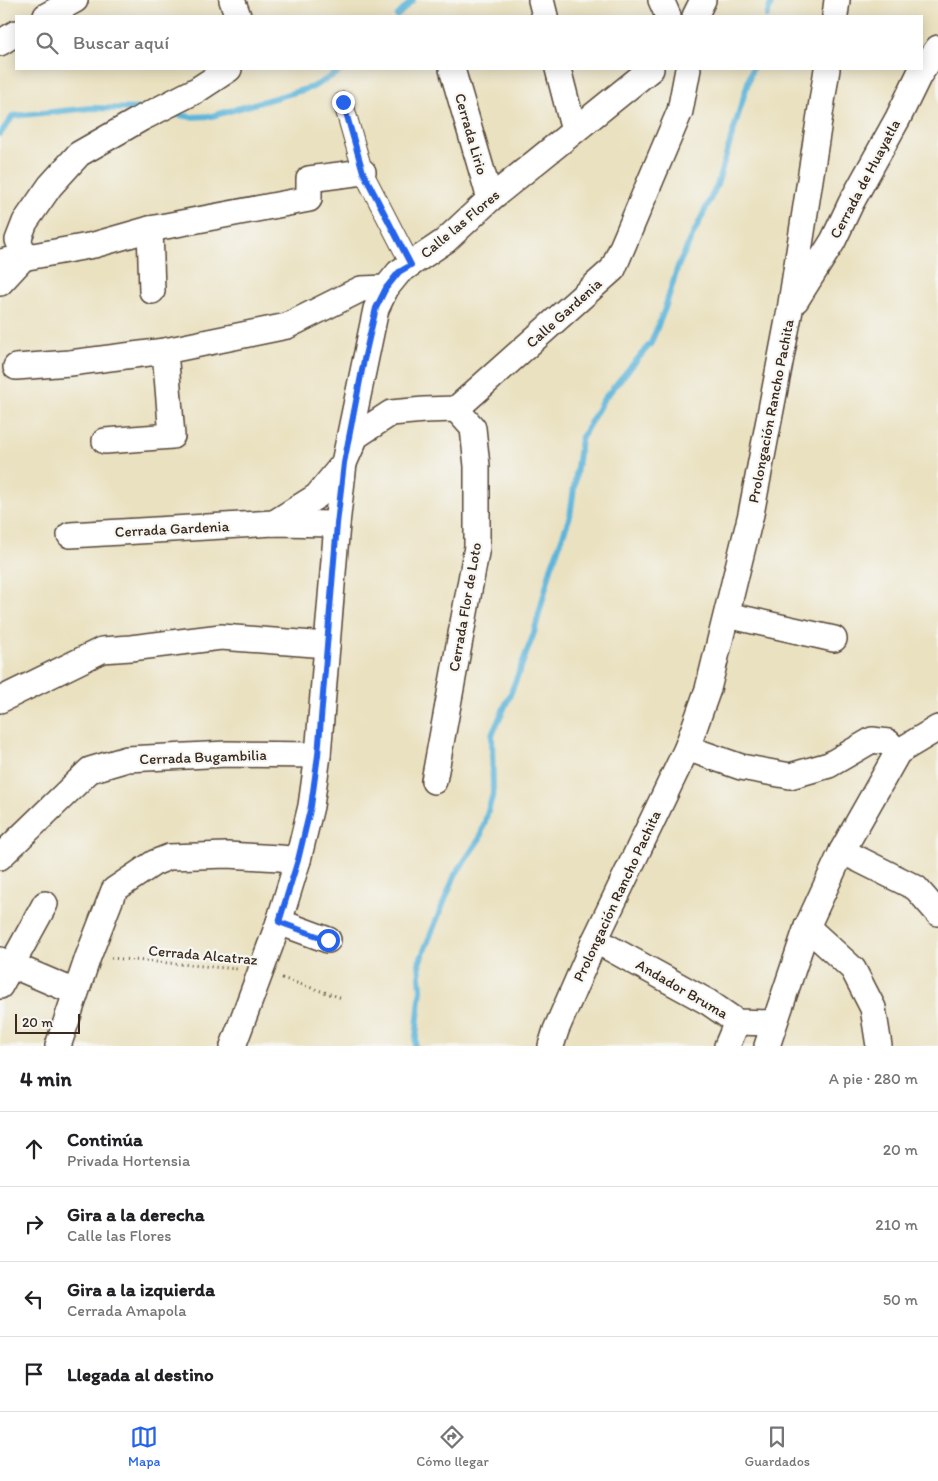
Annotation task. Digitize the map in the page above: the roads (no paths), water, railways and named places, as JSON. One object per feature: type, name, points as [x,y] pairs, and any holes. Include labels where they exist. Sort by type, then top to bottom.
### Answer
[{"type":"street","points":[[48,15],[75,0]]},
{"type":"street","points":[[232,0],[238,15]]},
{"type":"street","points":[[541,0],[545,15]]},
{"type":"street","points":[[661,0],[668,15]]},
{"type":"street","points":[[696,15],[703,0]]},
{"type":"street","points":[[835,15],[837,0]]},
{"type":"street","points":[[0,43],[15,34]]},
{"type":"street","name":"Cerrada de Huayatla","points":[[923,69],[938,48]]},
{"type":"street","points":[[25,256],[18,240],[25,222],[50,186],[79,154],[142,118],[197,90],[227,70]]},
{"type":"street","name":"Cerrada Lirio","points":[[452,70],[490,199]]},
{"type":"street","points":[[558,70],[574,131]]},
{"type":"street","name":"Calle las Flores","points":[[233,1046],[279,922],[298,860],[311,806],[318,755],[337,524],[344,463],[376,308],[386,288],[399,272],[445,241],[490,199],[650,70]]},
{"type":"street","name":"Calle Gardenia","points":[[456,409],[613,269],[680,110],[688,70]]},
{"type":"street","name":"Prolongación Rancho Pachita","points":[[551,1046],[556,1030],[595,940],[687,748],[708,688],[751,514],[790,310],[827,70]]},
{"type":"street","name":"Cerrada de Huayatla","points":[[790,310],[833,241],[851,203],[923,70]]},
{"type":"street","points":[[343,102],[363,172],[411,265]]},
{"type":"street","points":[[0,262],[94,245],[150,229],[309,199],[309,179],[363,172]]},
{"type":"street","points":[[150,229],[152,291]]},
{"type":"street","points":[[0,282],[25,256]]},
{"type":"street","points":[[16,367],[70,363],[165,351],[287,326],[361,289],[386,288]]},
{"type":"street","points":[[105,441],[172,436],[165,351]]},
{"type":"street","points":[[344,463],[356,436],[391,413],[456,409]]},
{"type":"street","name":"Cerrada Flor de Loto","points":[[434,781],[477,547],[477,466],[473,428],[456,409]]},
{"type":"street","name":"Cerrada Gardenia","points":[[274,524],[317,496],[344,463]]},
{"type":"street","name":"Cerrada Gardenia","points":[[70,535],[274,524],[337,524]]},
{"type":"street","points":[[727,615],[834,639]]},
{"type":"street","points":[[0,700],[102,650],[221,637],[327,645]]},
{"type":"street","points":[[770,1034],[807,927],[842,851],[898,752],[938,728]]},
{"type":"street","points":[[687,748],[741,767],[790,776],[829,766],[872,740],[888,742],[898,752]]},
{"type":"street","name":"Cerrada Bugambilia","points":[[0,857],[90,770],[127,759],[227,754],[318,755]]},
{"type":"street","points":[[842,851],[916,888],[938,913]]},
{"type":"street","points":[[58,1046],[75,992],[114,890],[154,863],[170,857],[227,855],[298,860]]},
{"type":"street","points":[[45,904],[4,970],[75,992]]},
{"type":"street","points":[[279,922],[328,940]]},
{"type":"street","points":[[807,927],[853,969],[873,1008],[879,1046]]},
{"type":"street","name":"Andador Bruma","points":[[595,940],[708,1002],[737,1022],[770,1034]]},
{"type":"street","points":[[727,1046],[737,1022]]},
{"type":"waterway","points":[[398,15],[413,0]]},
{"type":"waterway","points":[[767,15],[772,0]]},
{"type":"waterway","points":[[169,113],[191,117],[212,116],[313,87],[342,70]]},
{"type":"waterway","points":[[415,1046],[421,989],[419,963],[455,875],[480,838],[493,794],[492,735],[534,633],[551,568],[570,516],[581,439],[603,400],[651,343],[665,308],[678,266],[717,185],[752,70]]},
{"type":"waterway","points":[[0,134],[13,116],[91,108],[141,109]]}]
